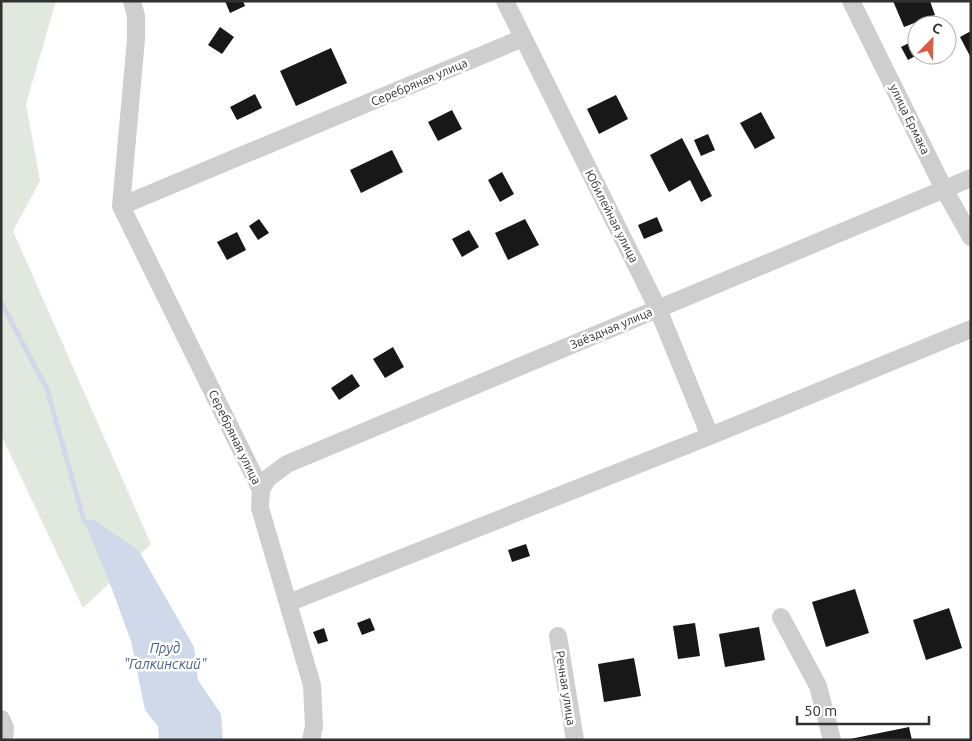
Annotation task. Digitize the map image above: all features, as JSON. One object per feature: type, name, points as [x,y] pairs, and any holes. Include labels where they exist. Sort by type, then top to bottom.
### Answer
[{"type":"street","points":[[122,206],[136,39],[136,16],[132,1]]},
{"type":"street","name":"Юбилейная улица","points":[[504,1],[658,308],[710,436]]},
{"type":"street","name":"улица Ермака","points":[[851,1],[944,189],[971,236]]},
{"type":"street","name":"Серебряная улица","points":[[311,740],[314,727],[312,685],[260,508],[261,490],[122,206],[523,38]]},
{"type":"street","name":"Звёздная улица","points":[[261,490],[266,479],[286,464],[971,178]]},
{"type":"street","points":[[288,603],[710,436],[971,329]]},
{"type":"street","points":[[781,617],[818,686],[832,740]]},
{"type":"street","name":"Речная улица","points":[[558,636],[574,740]]},
{"type":"street","points":[[1,719],[5,728],[4,740]]},
{"type":"shaded area","points":[[1,1],[56,1],[26,104],[40,181],[13,231],[151,544],[83,608],[1,435]]},
{"type":"water","name":"Пруд \"Галкинский\"","points":[[93,519],[139,551],[194,647],[198,680],[221,714],[223,740],[159,740],[158,726],[145,710],[131,641],[84,521]]},
{"type":"building","points":[[225,1],[243,1],[245,6],[230,13]]},
{"type":"building","points":[[893,1],[930,1],[935,15],[907,15],[907,26],[904,27]]},
{"type":"building","points":[[220,27],[234,37],[222,54],[208,45]]},
{"type":"building","points":[[971,31],[971,58],[960,37]]},
{"type":"building","points":[[907,44],[907,58],[901,47]]},
{"type":"building","points":[[331,48],[347,83],[296,106],[280,71]]},
{"type":"building","points":[[255,94],[262,108],[237,120],[230,107]]},
{"type":"building","points":[[616,95],[628,119],[599,134],[587,109]]},
{"type":"building","points":[[452,110],[462,129],[438,141],[428,122]]},
{"type":"building","points":[[761,112],[775,138],[755,149],[740,123]]},
{"type":"building","points":[[708,134],[715,150],[701,156],[694,140]]},
{"type":"building","points":[[682,138],[712,196],[701,202],[690,180],[669,192],[650,155]]},
{"type":"building","points":[[392,150],[403,172],[361,193],[350,170]]},
{"type":"building","points":[[502,172],[514,194],[500,202],[488,180]]},
{"type":"building","points":[[657,217],[663,231],[644,239],[638,225]]},
{"type":"building","points":[[259,219],[269,233],[258,240],[249,226]]},
{"type":"building","points":[[525,219],[539,245],[508,260],[495,233]]},
{"type":"building","points":[[469,230],[479,247],[462,257],[452,239]]},
{"type":"building","points":[[237,232],[246,250],[227,260],[217,242]]},
{"type":"building","points":[[393,347],[404,367],[385,378],[373,359]]},
{"type":"building","points":[[352,374],[360,386],[339,400],[331,388]]},
{"type":"building","points":[[526,544],[530,556],[512,562],[508,550]]},
{"type":"building","points":[[855,589],[869,633],[826,647],[812,602]]},
{"type":"building","points":[[949,608],[962,648],[926,660],[913,620]]},
{"type":"building","points":[[370,618],[375,630],[362,635],[357,623]]},
{"type":"building","points":[[695,623],[700,656],[678,659],[673,626]]},
{"type":"building","points":[[759,627],[765,660],[725,667],[719,634]]},
{"type":"building","points":[[324,628],[328,641],[318,644],[313,632]]},
{"type":"building","points":[[634,658],[641,696],[604,702],[598,664]]},
{"type":"building","points":[[909,727],[912,740],[850,740],[850,739]]},
{"type":"waterway","points":[[1,302],[47,389],[84,521]]}]
